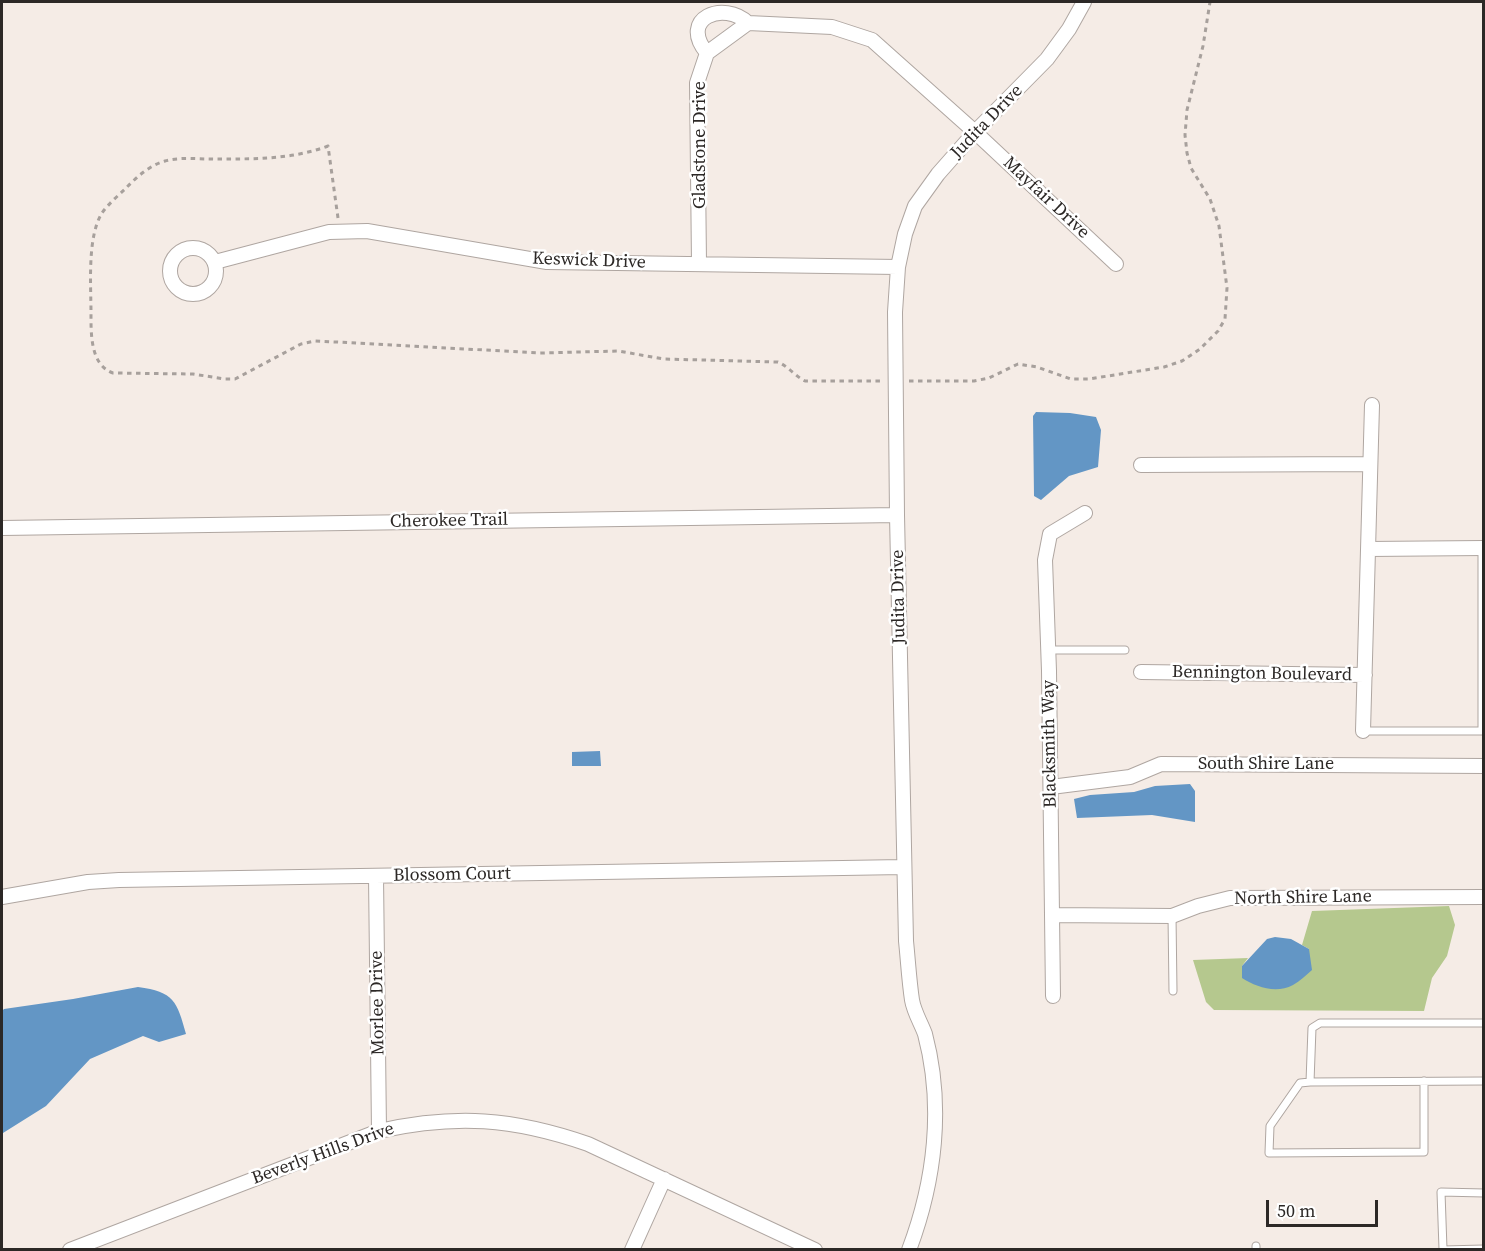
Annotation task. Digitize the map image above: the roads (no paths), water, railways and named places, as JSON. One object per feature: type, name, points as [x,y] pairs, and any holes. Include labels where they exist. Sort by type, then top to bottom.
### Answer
[{"type":"street","name":"Judita Drive","points":[[909,1250],[920,1222],[928,1188],[934,1154],[936,1117],[925,1034],[912,1002],[906,941],[897,515],[895,312],[898,267],[905,234],[915,206],[938,174],[975,132],[1047,59],[1070,29],[1084,2]]},
{"type":"street","points":[[719,6],[731,7],[742,13],[748,24],[707,53],[699,44],[697,32],[700,20],[708,10],[719,6]]},
{"type":"street","name":"Mayfair Drive","points":[[748,24],[832,27],[872,40],[975,132],[1116,264]]},
{"type":"street","name":"Gladstone Drive","points":[[699,263],[697,83],[707,53]]},
{"type":"street","name":"Keswick Drive","points":[[215,262],[329,231],[367,231],[547,262],[898,267]]},
{"type":"street","name":"Bennington Boulevard","points":[[1141,672],[1365,675],[1372,405]]},
{"type":"street","points":[[1141,465],[1370,464]]},
{"type":"street","name":"Blacksmith Way","points":[[1053,996],[1049,650],[1045,560],[1050,534],[1085,513]]},
{"type":"street","name":"Cherokee Trail","points":[[2,528],[897,515]]},
{"type":"street","points":[[1368,549],[1483,548]]},
{"type":"street","points":[[1363,731],[1365,675]]},
{"type":"street","name":"South Shire Lane","points":[[1051,787],[1130,777],[1161,764],[1484,765]]},
{"type":"street","name":"Blossom Court","points":[[2,897],[77,884],[119,880],[903,867]]},
{"type":"street","name":"Morlee Drive","points":[[376,876],[379,1131]]},
{"type":"street","name":"North Shire Lane","points":[[1053,915],[1172,915],[1230,898],[1484,897]]},
{"type":"street","name":"Beverly Hills Drive","points":[[70,1250],[379,1131],[413,1123],[447,1120],[482,1120],[516,1124],[555,1132],[588,1143],[815,1250]]},
{"type":"street","points":[[632,1250],[664,1179]]},
{"type":"lane","points":[[1363,731],[1483,731],[1483,548]]},
{"type":"lane","points":[[1049,650],[1125,650]]},
{"type":"lane","points":[[1172,915],[1173,991]]},
{"type":"lane","points":[[1310,1082],[1312,1028],[1320,1023],[1484,1023]]},
{"type":"lane","points":[[1424,1081],[1424,1152],[1269,1154],[1270,1126],[1300,1083],[1310,1082],[1424,1081],[1484,1081]]},
{"type":"lane","points":[[1484,1193],[1441,1192],[1443,1249],[1484,1250]]},
{"type":"water","points":[[1036,412],[1070,413],[1096,417],[1101,430],[1098,467],[1069,476],[1041,500],[1034,496],[1033,416]]},
{"type":"water","points":[[600,751],[601,766],[572,766],[572,752]]},
{"type":"water","points":[[1190,784],[1195,791],[1195,822],[1152,815],[1077,818],[1074,799],[1090,795],[1134,792],[1155,786]]},
{"type":"water","points":[[1275,937],[1291,939],[1309,949],[1312,970],[1293,985],[1280,989],[1260,987],[1242,978],[1242,966],[1267,939]]},
{"type":"water","points":[[138,987],[167,995],[180,1013],[186,1034],[159,1042],[143,1036],[90,1059],[46,1106],[3,1133],[2,1151],[2,1011]]}]
